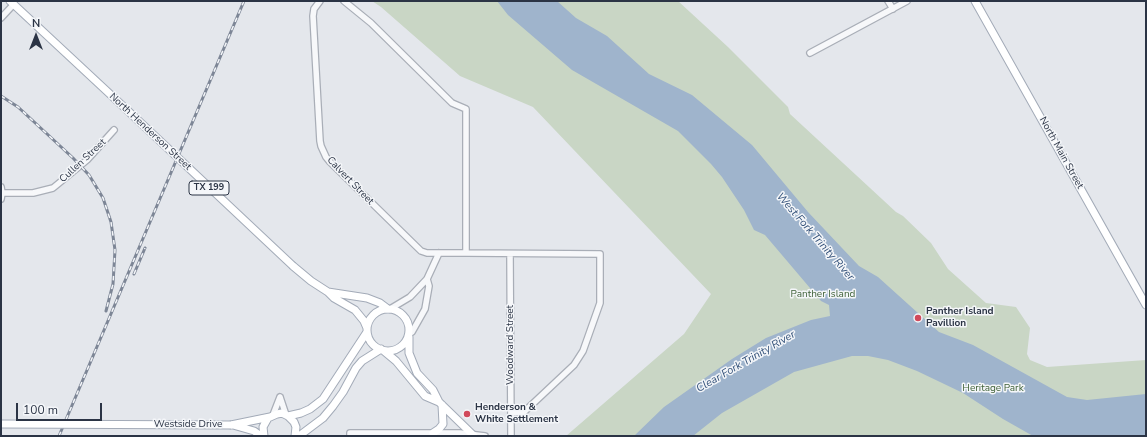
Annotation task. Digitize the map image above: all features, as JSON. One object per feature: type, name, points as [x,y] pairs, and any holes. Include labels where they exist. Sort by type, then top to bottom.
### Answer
[{"type":"main road","name":"North Main Street","points":[[975,1],[1146,305]]},
{"type":"main road","name":"North Henderson Street","points":[[12,3],[293,266],[334,298],[355,310],[364,322],[367,330]]},
{"type":"main road","name":"North Henderson Street","points":[[328,292],[367,298],[380,303],[389,309]]},
{"type":"main road","points":[[287,415],[301,413],[310,409],[323,399],[367,330],[369,322],[379,310],[389,309],[397,310],[403,314],[407,320],[410,327],[409,353],[414,367],[441,404],[474,436]]},
{"type":"main road","points":[[367,330],[371,341],[375,346],[396,361],[425,396],[441,404]]},
{"type":"main road","points":[[299,436],[323,418],[333,406],[362,360],[382,350],[395,350],[401,346],[409,336]]},
{"type":"main road","points":[[429,434],[439,430],[443,424],[441,404]]},
{"type":"main road","name":"Westside Drive","points":[[1,424],[231,425],[277,414],[287,415]]},
{"type":"main road","points":[[287,415],[294,422],[296,427],[295,436]]},
{"type":"main road","points":[[264,436],[263,427],[265,422],[271,416]]},
{"type":"main road","name":"Westside Drive","points":[[231,425],[254,431],[261,436]]},
{"type":"street","name":"Calvert Street","points":[[320,1],[314,9],[313,16],[320,141],[323,150],[330,162],[421,251],[427,253],[600,254],[600,303],[583,351],[574,365],[524,412],[511,413]]},
{"type":"street","points":[[344,1],[376,28],[452,103],[466,109],[466,253]]},
{"type":"street","points":[[888,1],[892,9]]},
{"type":"street","points":[[810,54],[907,1]]},
{"type":"street","points":[[1,18],[12,3]]},
{"type":"street","name":"Cullen Street","points":[[1,193],[33,192],[53,188],[84,163],[114,130]]},
{"type":"street","points":[[389,309],[410,297],[427,280],[439,253]]},
{"type":"street","name":"Woodward Street","points":[[510,254],[511,436]]},
{"type":"street","points":[[409,336],[425,309],[429,286],[427,280]]},
{"type":"street","points":[[271,416],[280,397],[287,415]]},
{"type":"street","points":[[350,434],[460,433],[474,436],[485,436]]},
{"type":"green space","name":"Panther Island","points":[[372,1],[678,1],[728,47],[788,107],[790,114],[931,243],[948,269],[986,303],[1016,307],[1030,328],[1027,354],[1030,360],[1047,367],[1146,360],[1146,436],[566,436],[684,334],[711,294],[533,107],[460,76],[381,7]]},
{"type":"water","points":[[497,1],[557,1],[576,18],[607,36],[649,74],[692,95],[752,145],[808,212],[859,266],[878,277],[939,332],[973,345],[1067,397],[1087,400],[1146,394],[1146,436],[1033,436],[1003,419],[963,393],[917,371],[888,360],[868,356],[852,356],[794,372],[722,413],[693,436],[634,436],[664,407],[732,359],[766,338],[811,320],[830,316],[829,305],[821,301],[765,235],[754,230],[744,210],[722,177],[678,131],[572,70],[508,15]]},
{"type":"railway","points":[[59,436],[244,1]]},
{"type":"railway","points":[[1,96],[18,107],[73,158],[89,175],[103,198],[111,222],[115,250],[113,284],[106,311]]},
{"type":"railway","points":[[134,274],[145,248]]},
{"type":"place","name":"Panther Island Pavillion","points":[[918,318]]},
{"type":"place","name":"Henderson & White Settlement","points":[[467,414]]},
{"type":"water label","name":"West Fork Trinity River","points":[[815,237]]},
{"type":"water label","name":"Clear Fork Trinity River","points":[[746,362]]},
{"type":"park label","name":"Heritage Park","points":[[993,389]]}]
